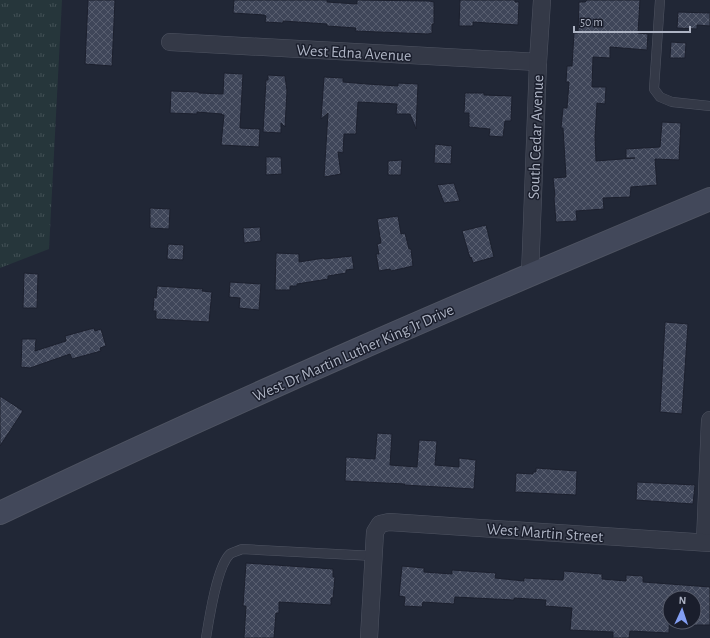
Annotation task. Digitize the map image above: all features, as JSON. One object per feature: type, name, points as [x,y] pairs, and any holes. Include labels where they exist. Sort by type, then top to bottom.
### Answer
[{"type":"main road","name":"West Dr Martin Luther King Jr Drive","points":[[0,513],[238,402],[530,275],[710,199]]},
{"type":"street","name":"South Cedar Avenue","points":[[530,275],[538,62],[542,0]]},
{"type":"street","name":"West Edna Avenue","points":[[170,42],[538,62]]},
{"type":"street","points":[[708,543],[710,420]]},
{"type":"street","name":"West Martin Street","points":[[374,556],[375,532],[380,524],[389,522],[708,543]]},
{"type":"street","points":[[369,638],[374,556]]},
{"type":"lane","points":[[660,0],[654,89],[660,97],[672,102],[710,106]]},
{"type":"lane","points":[[206,638],[212,602],[224,564],[231,554],[242,549],[374,556]]},
{"type":"green space","points":[[0,0],[62,0],[49,249],[0,268]]},
{"type":"building","points":[[88,0],[115,0],[112,66],[85,64]]},
{"type":"building","points":[[234,0],[327,0],[327,2],[357,4],[357,0],[429,1],[434,2],[434,24],[432,24],[432,33],[428,34],[355,31],[356,28],[327,26],[327,24],[283,21],[283,23],[265,22],[266,16],[264,15],[233,13]]},
{"type":"building","points":[[460,0],[515,0],[515,2],[519,2],[518,25],[473,22],[473,26],[459,26]]},
{"type":"building","points":[[587,0],[640,0],[638,33],[648,34],[647,50],[610,47],[610,58],[593,57],[592,87],[606,87],[605,104],[597,103],[595,137],[596,161],[635,158],[626,158],[626,149],[660,147],[662,122],[681,123],[679,160],[655,159],[657,185],[631,187],[630,197],[603,198],[604,209],[576,211],[577,221],[556,222],[553,178],[566,177],[563,128],[561,128],[563,108],[567,108],[569,82],[566,82],[567,66],[572,66],[574,33],[578,33],[579,2],[585,2]]},
{"type":"building","points":[[678,12],[710,13],[710,26],[697,25],[697,29],[677,28]]},
{"type":"building","points":[[671,42],[686,43],[685,58],[670,58]]},
{"type":"building","points":[[224,73],[243,74],[240,128],[260,129],[259,147],[221,145],[224,115],[222,114],[197,112],[197,114],[170,113],[171,91],[223,94]]},
{"type":"building","points":[[268,75],[285,76],[287,91],[285,127],[281,123],[281,133],[263,132],[266,80],[268,80]]},
{"type":"building","points":[[324,77],[343,78],[343,82],[367,84],[398,86],[398,83],[418,84],[416,129],[410,114],[396,114],[397,104],[358,102],[356,134],[344,134],[343,153],[338,152],[341,174],[324,177],[328,113],[321,119]]},
{"type":"building","points":[[465,93],[484,93],[484,95],[512,96],[511,121],[505,121],[503,137],[489,136],[490,129],[469,127],[469,113],[464,113]]},
{"type":"building","points":[[435,144],[452,146],[451,164],[434,163]]},
{"type":"building","points":[[266,157],[281,157],[282,174],[266,175]]},
{"type":"building","points":[[402,160],[401,175],[388,175],[388,161]]},
{"type":"building","points":[[454,183],[460,201],[444,203],[437,185]]},
{"type":"building","points":[[150,208],[170,209],[169,229],[150,228]]},
{"type":"building","points":[[398,216],[401,234],[405,233],[409,249],[411,249],[413,266],[391,271],[390,269],[379,271],[376,254],[379,254],[377,244],[381,243],[377,219]]},
{"type":"building","points":[[486,225],[494,257],[473,263],[471,257],[470,258],[462,231]]},
{"type":"building","points":[[260,227],[261,241],[244,243],[243,228]]},
{"type":"building","points":[[168,244],[184,245],[183,260],[167,259]]},
{"type":"building","points":[[276,253],[299,254],[299,262],[352,256],[354,269],[346,270],[346,273],[328,276],[328,279],[297,284],[297,286],[290,286],[290,290],[275,290]]},
{"type":"building","points":[[24,273],[38,274],[37,308],[23,308]]},
{"type":"building","points":[[230,282],[261,284],[259,310],[239,308],[240,298],[229,297]]},
{"type":"building","points":[[157,286],[203,289],[202,291],[212,292],[209,322],[156,319],[156,311],[153,311],[154,297],[156,298]]},
{"type":"building","points":[[665,322],[688,324],[682,414],[660,412]]},
{"type":"building","points":[[94,328],[95,331],[101,329],[106,346],[100,348],[101,351],[72,359],[70,354],[30,368],[21,367],[22,339],[36,339],[35,351],[66,341],[65,336]]},
{"type":"building","points":[[0,396],[23,411],[0,446]]},
{"type":"building","points":[[377,433],[392,434],[390,465],[417,467],[419,440],[437,441],[435,465],[459,467],[459,458],[476,460],[474,489],[345,481],[346,457],[375,459]]},
{"type":"building","points":[[536,468],[577,471],[576,495],[515,492],[516,473],[533,474],[533,472],[536,472]]},
{"type":"building","points":[[637,482],[695,485],[693,504],[636,500]]},
{"type":"building","points":[[246,563],[333,569],[333,577],[335,577],[331,605],[279,602],[279,613],[276,613],[274,638],[244,638],[246,606],[243,606]]},
{"type":"building","points":[[402,566],[424,568],[424,572],[452,574],[452,570],[496,573],[495,578],[524,581],[524,578],[563,580],[564,571],[602,574],[602,579],[626,581],[626,575],[643,576],[643,582],[710,587],[710,625],[702,625],[702,590],[662,590],[662,630],[669,630],[669,633],[630,631],[629,638],[613,638],[613,632],[570,630],[572,608],[545,606],[546,600],[455,597],[454,604],[423,602],[422,607],[404,606],[405,597],[399,596]]}]
